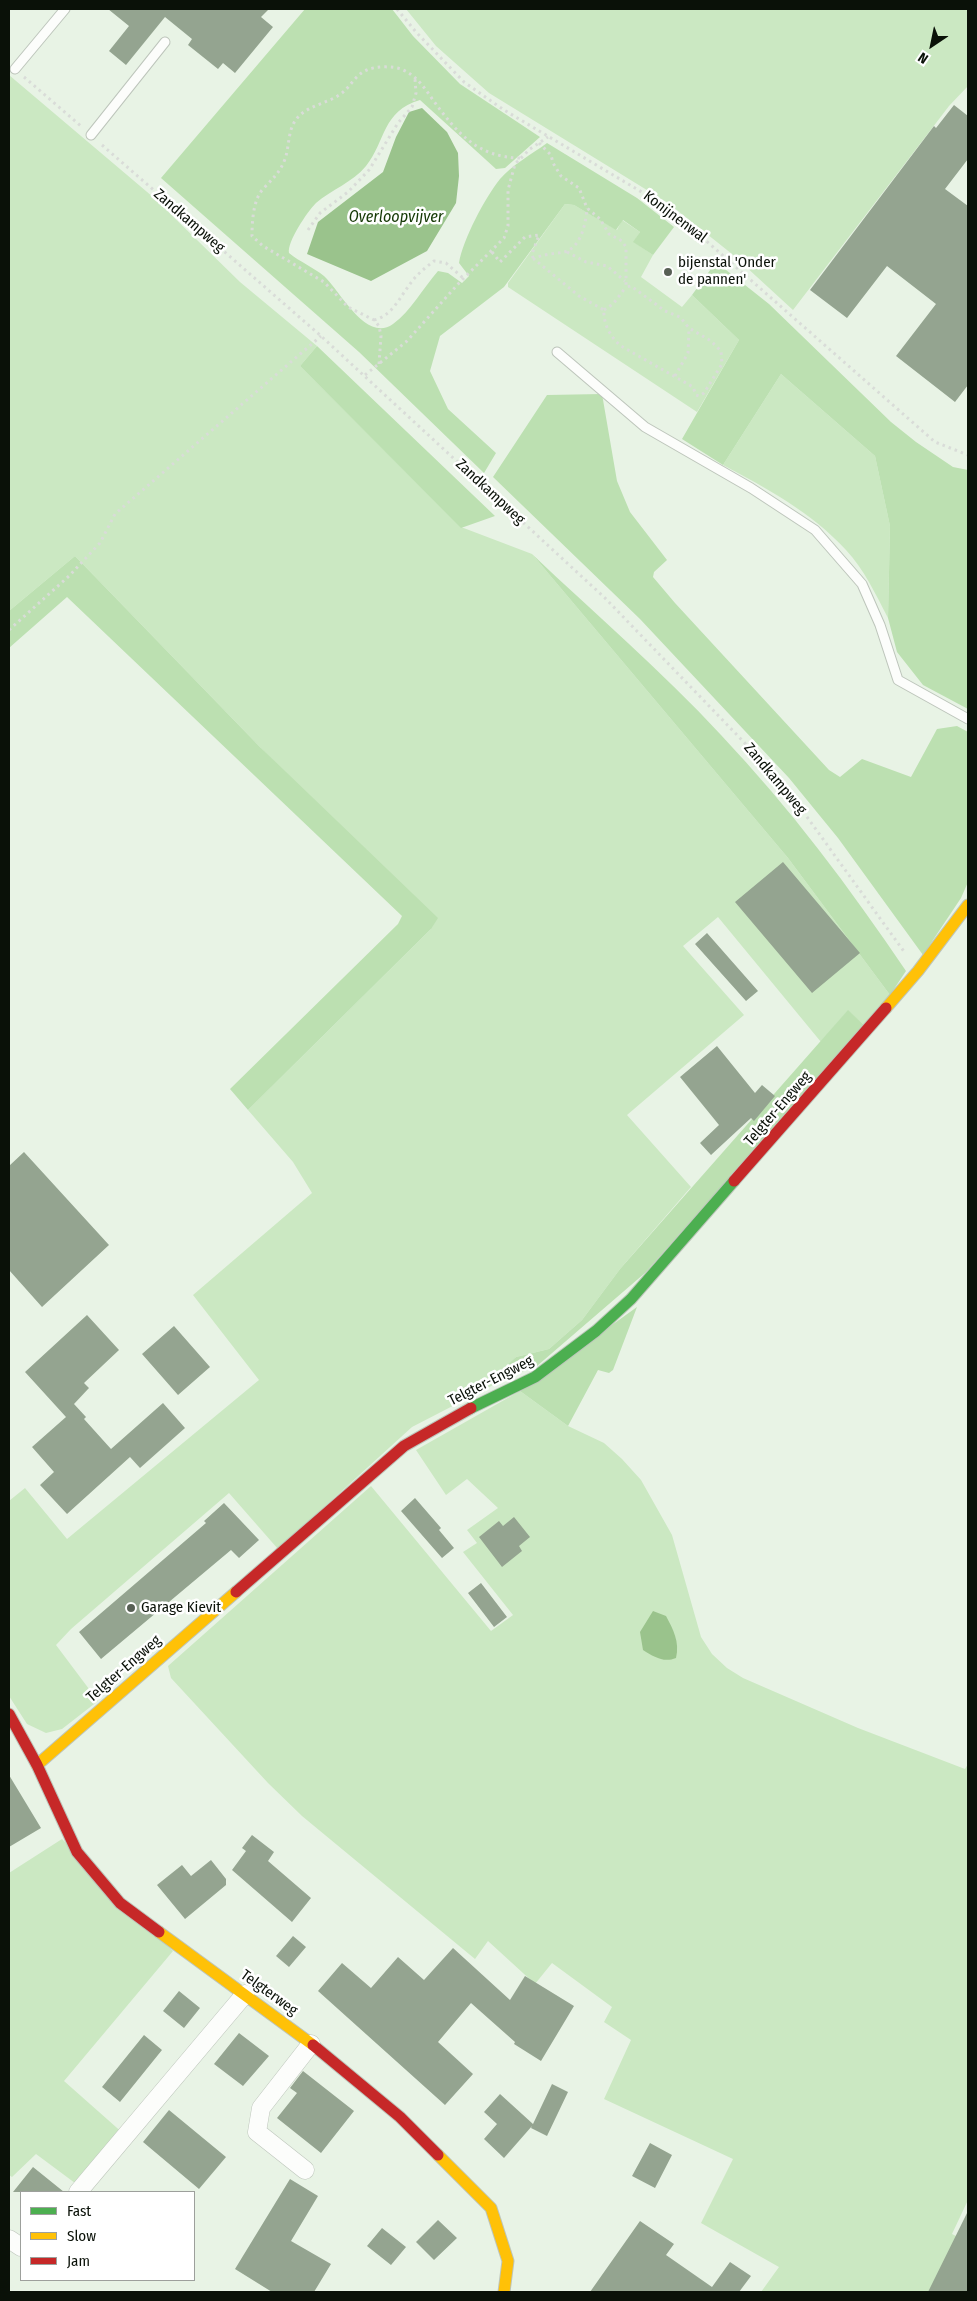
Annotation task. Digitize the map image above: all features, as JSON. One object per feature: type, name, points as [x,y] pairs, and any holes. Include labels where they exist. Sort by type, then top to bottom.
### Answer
[{"type":"street","name":"Telgter-Engweg","points":[[37,1765],[404,1446],[462,1412],[536,1378],[596,1331],[631,1299],[918,971],[968,905]]},
{"type":"street","name":"Telgterweg","points":[[9,1714],[37,1765],[77,1852],[120,1903],[311,2044],[400,2117],[491,2208],[508,2261],[504,2292]]},
{"type":"street","points":[[79,2191],[245,1994]]},
{"type":"street","points":[[305,2170],[257,2132],[261,2108],[311,2044]]},
{"type":"street","points":[[9,2239],[20,2246]]},
{"type":"lane","points":[[15,69],[65,9]]},
{"type":"lane","points":[[91,135],[165,42]]},
{"type":"lane","points":[[557,352],[645,427],[751,488],[815,530],[862,584],[880,625],[898,680],[968,719]]},
{"type":"path","name":"Konijnenwal","points":[[398,9],[416,32],[464,82],[548,137],[645,194],[687,224],[935,442],[968,454]]},
{"type":"path","points":[[379,364],[381,336],[379,326],[374,320],[348,307],[324,282],[254,240],[252,222],[259,194],[278,175],[286,158],[290,132],[299,116],[343,92],[355,78],[367,69],[398,68],[416,78],[453,125],[468,140],[496,156],[520,158]]},
{"type":"path","name":"Zandkampweg","points":[[15,69],[321,336],[605,598],[723,718],[764,763],[802,810],[918,971]]},
{"type":"path","points":[[308,230],[320,213],[348,192],[369,170],[398,123],[412,107],[416,93],[416,78]]},
{"type":"path","points":[[365,376],[407,341],[464,278],[504,238],[508,190],[515,164],[548,137]]},
{"type":"path","points":[[539,143],[551,155],[553,163],[562,176],[579,188],[588,208],[600,219],[609,234],[622,241],[626,247],[626,287],[613,304],[604,310]]},
{"type":"path","points":[[567,252],[582,234],[588,208]]},
{"type":"path","points":[[492,252],[500,262],[525,237],[539,235],[532,254],[533,258],[580,296],[604,310]]},
{"type":"path","points":[[533,258],[567,252],[586,262],[607,266],[626,281]]},
{"type":"path","points":[[374,320],[387,314],[410,283],[434,261],[443,262],[464,278]]},
{"type":"path","points":[[604,310],[604,318],[614,340],[693,387],[695,393],[699,396],[710,385],[722,364],[721,351],[711,341],[689,328],[680,317],[665,311],[631,286],[626,287]]},
{"type":"path","points":[[675,376],[688,353],[689,328]]},
{"type":"path","points":[[9,630],[69,576],[100,543],[115,514],[321,336]]},
{"type":"shaded area","points":[[305,9],[392,9],[413,36],[460,84],[540,137],[505,168],[496,169],[420,100],[398,111],[391,119],[373,156],[361,172],[322,198],[312,207],[294,235],[289,253],[324,276],[354,312],[373,327],[383,328],[399,319],[438,271],[448,273],[462,283],[469,276],[459,263],[465,242],[475,219],[500,179],[516,164],[547,143],[637,198],[674,227],[653,255],[633,242],[640,232],[623,220],[616,230],[574,205],[565,204],[504,287],[440,336],[430,371],[448,409],[496,453],[484,473],[359,352],[161,178]]},
{"type":"shaded area","points":[[406,9],[968,9],[968,86],[949,106],[793,310],[732,254],[668,203],[489,93],[436,46]]},
{"type":"shaded area","points":[[9,75],[153,197],[240,282],[317,346],[300,366],[461,527],[532,554],[788,858],[890,995],[864,1025],[848,1011],[821,1042],[718,917],[683,946],[744,1015],[627,1115],[691,1187],[620,1269],[582,1320],[549,1349],[516,1357],[494,1379],[501,1381],[412,1427],[278,1549],[229,1493],[71,1629],[56,1645],[98,1701],[62,1729],[46,1733],[27,1724],[9,1696],[9,1501],[25,1488],[67,1539],[259,1380],[193,1295],[312,1193],[293,1162],[248,1110],[431,929],[260,747],[75,556],[9,611]]},
{"type":"shaded area","points":[[565,204],[574,205],[617,230],[622,220],[640,232],[634,242],[653,255],[641,277],[682,307],[692,295],[739,340],[697,412],[508,287],[508,283]]},
{"type":"shaded area","points":[[716,262],[769,304],[891,422],[916,442],[953,467],[968,470],[968,709],[923,685],[897,652],[888,618],[890,526],[875,456],[781,374],[723,465],[682,439],[739,340],[692,295]]},
{"type":"shaded area","points":[[317,346],[495,516],[461,528],[300,366]]},
{"type":"shaded area","points":[[781,374],[875,456],[890,526],[888,618],[858,565],[833,536],[788,502],[723,465]]},
{"type":"shaded area","points":[[602,394],[617,481],[630,512],[667,560],[654,572],[653,577],[829,770],[840,777],[862,759],[911,777],[937,729],[957,726],[968,732],[968,882],[961,898],[923,955],[838,838],[789,778],[640,619],[493,477],[547,395]]},
{"type":"shaded area","points":[[532,554],[699,711],[795,820],[841,879],[906,971],[890,995],[788,858]]},
{"type":"shaded area","points":[[75,556],[260,747],[438,918],[431,929],[248,1110],[230,1089],[398,924],[402,916],[67,597],[9,648],[9,611]]},
{"type":"shaded area","points":[[848,1010],[864,1025],[645,1273],[537,1366],[501,1381],[493,1378],[516,1357],[549,1349],[582,1320],[620,1269]]},
{"type":"shaded area","points":[[637,1307],[613,1370],[609,1373],[598,1370],[568,1426],[520,1391]]},
{"type":"shaded area","points":[[520,1391],[568,1426],[604,1443],[641,1480],[672,1535],[701,1637],[712,1654],[727,1668],[743,1678],[858,1728],[965,1769],[968,1764],[968,2200],[952,2234],[968,2242],[968,2292],[761,2292],[779,2267],[701,2223],[733,2159],[604,2099],[631,2040],[604,2022],[612,2007],[552,1963],[535,1984],[488,1941],[475,1959],[302,1816],[268,1783],[171,1678],[168,1666],[371,1486],[491,1631],[513,1615],[463,1552],[477,1543],[467,1530],[498,1508],[467,1479],[446,1495],[416,1450]]},
{"type":"shaded area","points":[[62,1839],[173,1951],[64,2081],[125,2135],[79,2186],[36,2154],[12,2177],[9,2175],[9,1873]]},
{"type":"water","name":"Overloopvijver","points":[[422,108],[447,132],[458,153],[459,176],[456,203],[427,251],[371,281],[307,254],[318,222],[383,172],[396,137],[409,112]]},
{"type":"water","points":[[653,1611],[666,1616],[671,1626],[677,1647],[676,1658],[663,1660],[643,1650],[640,1632]]},
{"type":"building","points":[[108,9],[269,9],[261,17],[273,27],[235,73],[223,63],[218,69],[188,45],[192,39],[165,17],[126,65],[109,51],[129,26]]},
{"type":"building","points":[[954,105],[968,116],[968,159],[945,189],[968,206],[968,385],[955,402],[896,356],[936,304],[887,266],[847,318],[810,290],[934,126],[936,128]]},
{"type":"building","points":[[783,862],[860,953],[812,993],[735,902]]},
{"type":"building","points":[[707,933],[758,991],[746,1001],[695,944]]},
{"type":"building","points":[[717,1046],[755,1093],[762,1085],[775,1096],[754,1121],[751,1118],[711,1155],[700,1143],[719,1125],[680,1077]]},
{"type":"building","points":[[24,1152],[109,1245],[42,1307],[9,1270],[9,1166]]},
{"type":"building","points":[[87,1315],[119,1350],[84,1383],[89,1388],[74,1404],[86,1417],[84,1419],[111,1449],[163,1403],[185,1428],[140,1468],[130,1457],[67,1514],[40,1485],[54,1472],[32,1447],[66,1417],[25,1372]]},
{"type":"building","points":[[174,1326],[210,1367],[178,1395],[142,1354]]},
{"type":"building","points":[[415,1498],[441,1528],[439,1530],[454,1548],[442,1558],[401,1511]]},
{"type":"building","points":[[224,1503],[259,1540],[239,1558],[231,1550],[101,1659],[79,1632],[206,1523],[204,1521]]},
{"type":"building","points":[[514,1517],[530,1537],[519,1546],[522,1551],[502,1567],[479,1537],[499,1521],[503,1526]]},
{"type":"building","points":[[481,1583],[507,1617],[494,1627],[468,1593]]},
{"type":"building","points":[[9,1775],[41,1828],[9,1847]]},
{"type":"building","points":[[252,1835],[274,1852],[268,1861],[311,1898],[292,1922],[232,1870],[246,1851],[242,1848]]},
{"type":"building","points":[[211,1860],[226,1879],[226,1885],[185,1919],[157,1885],[182,1865],[191,1876]]},
{"type":"building","points":[[293,1936],[306,1947],[289,1967],[276,1956]]},
{"type":"building","points":[[453,1948],[510,2000],[525,1976],[574,2006],[541,2061],[514,2044],[515,2042],[471,2003],[438,2042],[473,2074],[445,2105],[318,1991],[342,1963],[371,1988],[398,1957],[424,1980]]},
{"type":"building","points":[[179,1991],[200,2008],[184,2028],[163,2011]]},
{"type":"building","points":[[239,2033],[269,2056],[243,2086],[214,2064]]},
{"type":"building","points":[[144,2035],[162,2050],[120,2102],[102,2087]]},
{"type":"building","points":[[303,2071],[354,2111],[321,2153],[277,2118],[297,2093],[290,2088]]},
{"type":"building","points":[[552,2084],[568,2092],[547,2136],[531,2128],[532,2126],[504,2158],[484,2139],[497,2124],[484,2112],[500,2094],[533,2124]]},
{"type":"building","points":[[169,2110],[226,2157],[199,2189],[143,2142]]},
{"type":"building","points":[[650,2143],[672,2155],[655,2188],[632,2176]]},
{"type":"building","points":[[33,2167],[63,2191],[20,2191],[13,2192]]},
{"type":"building","points":[[290,2179],[318,2196],[291,2241],[331,2264],[314,2292],[272,2292],[235,2269]]},
{"type":"building","points":[[968,2211],[968,2292],[928,2292]]},
{"type":"building","points":[[438,2220],[457,2238],[434,2260],[416,2242]]},
{"type":"building","points":[[640,2221],[674,2244],[666,2255],[712,2287],[730,2262],[751,2276],[739,2292],[590,2292]]},
{"type":"building","points":[[382,2228],[406,2247],[391,2265],[367,2246]]},
{"type":"traffic: fast","points":[[471,1408],[535,1377],[596,1331],[631,1299],[734,1181]]},
{"type":"traffic: slow","points":[[886,1008],[918,971],[968,905]]},
{"type":"traffic: slow","points":[[37,1765],[236,1592]]},
{"type":"traffic: slow","points":[[159,1932],[313,2045]]},
{"type":"traffic: slow","points":[[438,2155],[491,2208],[508,2261],[504,2292]]},
{"type":"traffic: jam","points":[[734,1181],[886,1008]]},
{"type":"traffic: jam","points":[[236,1592],[404,1446],[471,1408]]},
{"type":"traffic: jam","points":[[9,1714],[37,1765],[77,1852],[120,1903],[159,1932]]},
{"type":"traffic: jam","points":[[313,2045],[400,2117],[438,2155]]},
{"type":"place","name":"bijenstal 'Onder de pannen'","points":[[668,272]]},
{"type":"place","name":"Garage Kievit","points":[[131,1608]]}]
